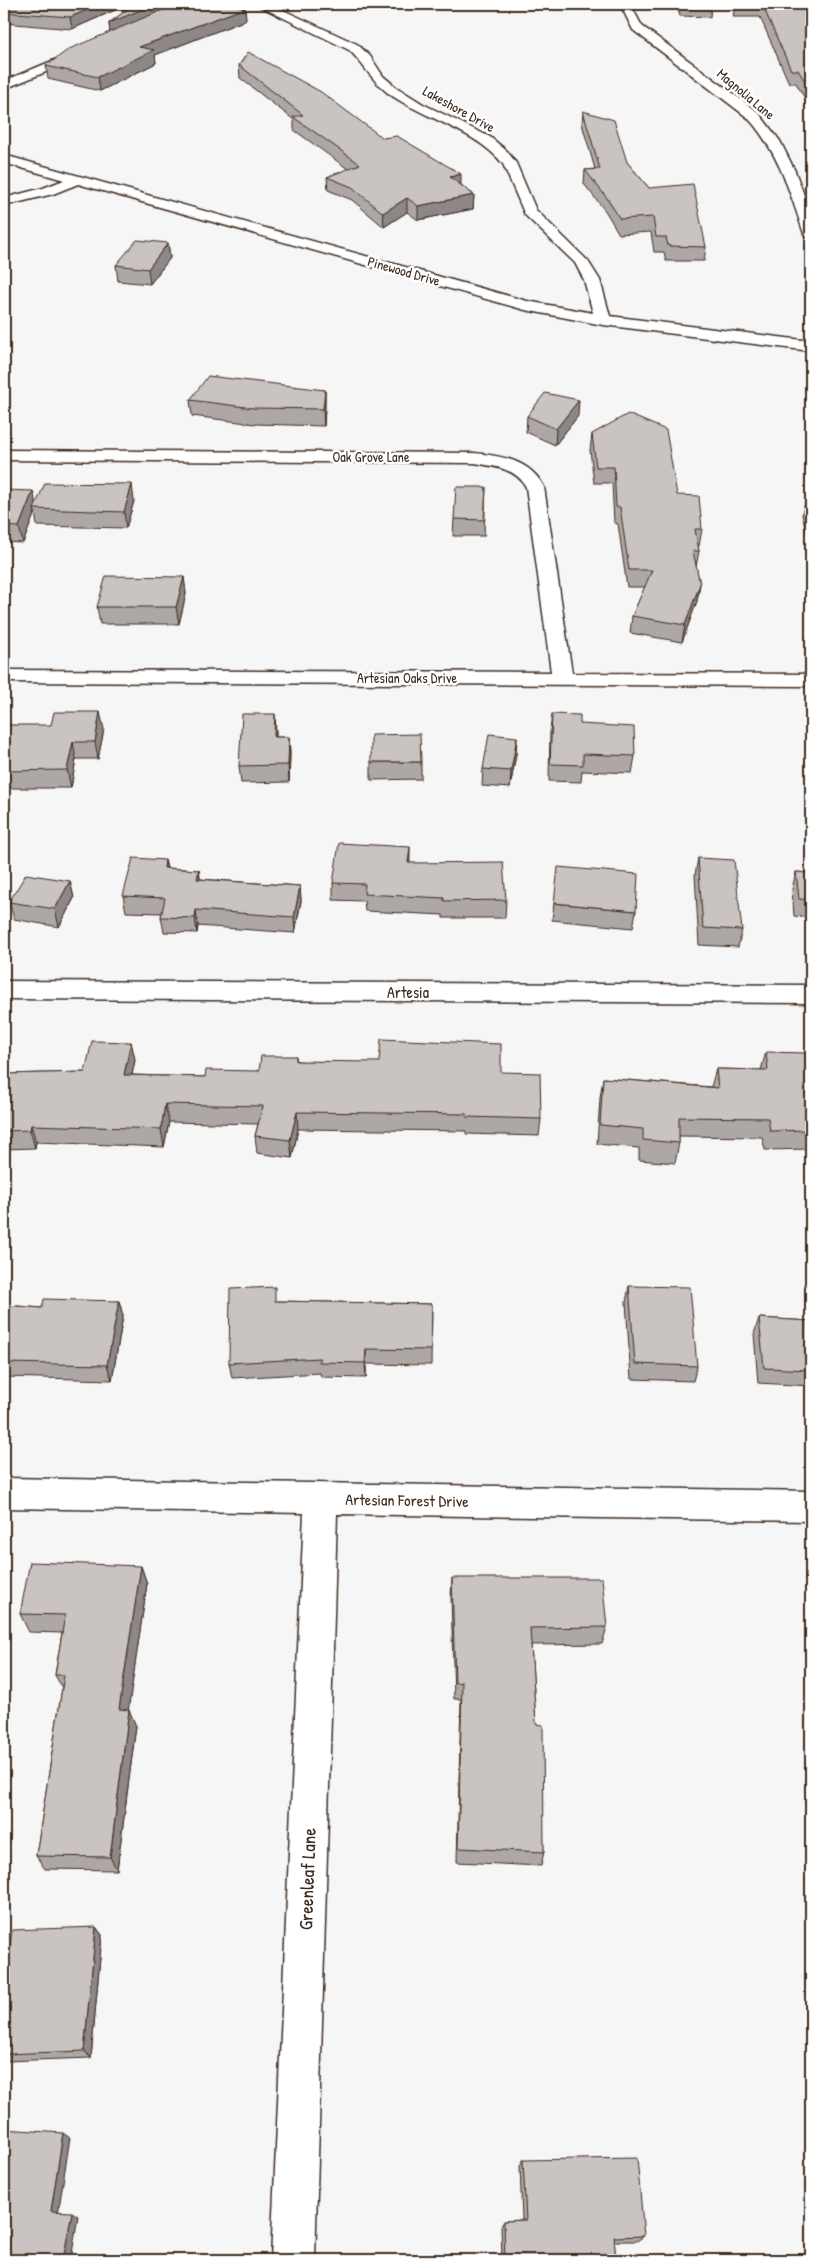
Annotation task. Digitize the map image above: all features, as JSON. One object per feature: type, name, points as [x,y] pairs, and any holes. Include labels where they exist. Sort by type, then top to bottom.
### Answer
[{"type":"street","name":"Lakeshore Drive","points":[[261,4],[352,47],[366,59],[378,78],[392,90],[419,107],[485,140],[502,154],[509,163],[530,212],[581,261],[592,280],[602,320]]},
{"type":"street","name":"Magnolia Lane","points":[[625,4],[637,28],[753,115],[764,126],[798,179],[811,234]]},
{"type":"street","points":[[4,85],[96,46]]},
{"type":"street","name":"Pinewood Drive","points":[[4,159],[498,297],[602,320],[811,346]]},
{"type":"street","points":[[4,202],[48,191],[76,180]]},
{"type":"street","name":"Oak Grove Lane","points":[[4,455],[474,458],[492,460],[516,468],[527,474],[536,488],[562,679]]},
{"type":"street","name":"Artesian Oaks Drive","points":[[4,676],[811,680]]},
{"type":"street","name":"Artesia","points":[[4,990],[811,994]]},
{"type":"street","name":"Artesian Forest Drive","points":[[4,1493],[811,1506]]},
{"type":"street","name":"Greenleaf Lane","points":[[293,2260],[321,1498]]},
{"type":"building","points":[[4,4],[102,4],[70,17],[4,12]]},
{"type":"building","points":[[125,4],[155,4],[109,23],[128,9]]},
{"type":"building","points":[[177,4],[230,4],[245,8],[139,47],[154,50],[98,77],[46,66],[69,49]]},
{"type":"building","points":[[680,4],[710,4],[711,7],[681,7]]},
{"type":"building","points":[[762,4],[804,4],[811,21],[811,91],[798,70],[791,70]]},
{"type":"building","points":[[248,52],[321,92],[383,138],[397,136],[461,174],[450,177],[474,195],[418,206],[407,198],[383,213],[352,187],[327,177],[360,164],[293,117],[303,115],[239,65]]},
{"type":"building","points":[[583,111],[614,120],[627,162],[649,188],[693,184],[706,247],[668,246],[666,237],[656,237],[653,217],[620,219],[607,198],[585,170],[600,169]]},
{"type":"building","points":[[137,240],[168,243],[148,269],[116,265]]},
{"type":"building","points":[[208,376],[325,390],[323,409],[253,408],[190,400]]},
{"type":"building","points":[[545,393],[579,400],[556,429],[527,416]]},
{"type":"building","points":[[628,414],[666,430],[677,495],[699,496],[702,529],[695,529],[699,551],[693,551],[700,584],[685,625],[632,616],[652,570],[629,570],[620,507],[616,507],[614,467],[596,467],[592,434]]},
{"type":"building","points":[[45,483],[132,484],[124,512],[34,509]]},
{"type":"building","points":[[456,487],[486,487],[484,520],[454,519]]},
{"type":"building","points":[[4,490],[33,491],[19,527],[4,526]]},
{"type":"building","points":[[806,498],[811,498],[811,519]]},
{"type":"building","points":[[106,576],[184,577],[176,607],[97,607]]},
{"type":"building","points":[[54,712],[100,712],[95,742],[73,742],[67,770],[4,771],[4,725],[51,725]]},
{"type":"building","points":[[242,714],[275,714],[274,737],[289,737],[288,765],[239,766]]},
{"type":"building","points":[[552,714],[580,715],[580,724],[634,727],[635,756],[583,754],[583,765],[550,764]]},
{"type":"building","points":[[420,734],[421,762],[371,762],[371,735]]},
{"type":"building","points":[[489,734],[517,737],[511,771],[483,769]]},
{"type":"building","points":[[339,843],[410,847],[408,863],[503,862],[506,900],[444,901],[444,898],[364,894],[365,884],[333,883]]},
{"type":"building","points":[[133,858],[165,860],[164,868],[199,870],[197,879],[300,886],[294,917],[196,910],[195,918],[161,917],[165,898],[123,896]]},
{"type":"building","points":[[698,858],[734,860],[742,930],[703,928]]},
{"type":"building","points":[[558,867],[638,874],[636,911],[554,903]]},
{"type":"building","points":[[796,872],[811,873],[811,900],[799,899]]},
{"type":"building","points":[[26,874],[70,881],[55,909],[9,902]]},
{"type":"building","points":[[381,1039],[501,1044],[501,1072],[540,1073],[541,1119],[466,1117],[467,1114],[297,1112],[290,1140],[255,1136],[263,1106],[165,1104],[161,1129],[31,1125],[30,1130],[4,1131],[4,1074],[85,1072],[92,1041],[131,1042],[124,1075],[205,1077],[206,1070],[259,1071],[261,1056],[296,1056],[296,1061],[379,1062]]},
{"type":"building","points":[[766,1052],[807,1053],[811,1076],[811,1130],[770,1131],[768,1118],[679,1117],[679,1143],[643,1140],[643,1129],[600,1125],[603,1078],[718,1088],[716,1069],[768,1070]]},
{"type":"building","points":[[629,1286],[690,1287],[697,1366],[635,1364]]},
{"type":"building","points":[[275,1287],[275,1301],[432,1304],[431,1350],[366,1349],[365,1363],[319,1362],[320,1358],[229,1363],[230,1289]]},
{"type":"building","points":[[44,1299],[119,1301],[107,1365],[4,1363],[4,1305],[42,1308]]},
{"type":"building","points":[[759,1318],[811,1321],[811,1370],[764,1368]]},
{"type":"building","points":[[30,1562],[141,1566],[119,1709],[129,1710],[110,1857],[36,1856],[64,1675],[55,1675],[65,1615],[20,1614]]},
{"type":"building","points":[[452,1578],[602,1578],[607,1627],[530,1628],[536,1724],[543,1725],[544,1852],[458,1848],[462,1682],[455,1683]]},
{"type":"building","points":[[96,1927],[84,2051],[4,2054],[4,1997],[12,1930]]},
{"type":"building","points":[[4,2129],[63,2133],[51,2211],[72,2212],[63,2260],[4,2260]]},
{"type":"building","points":[[637,2158],[644,2236],[614,2237],[616,2260],[505,2260],[504,2221],[526,2220],[523,2160]]}]
